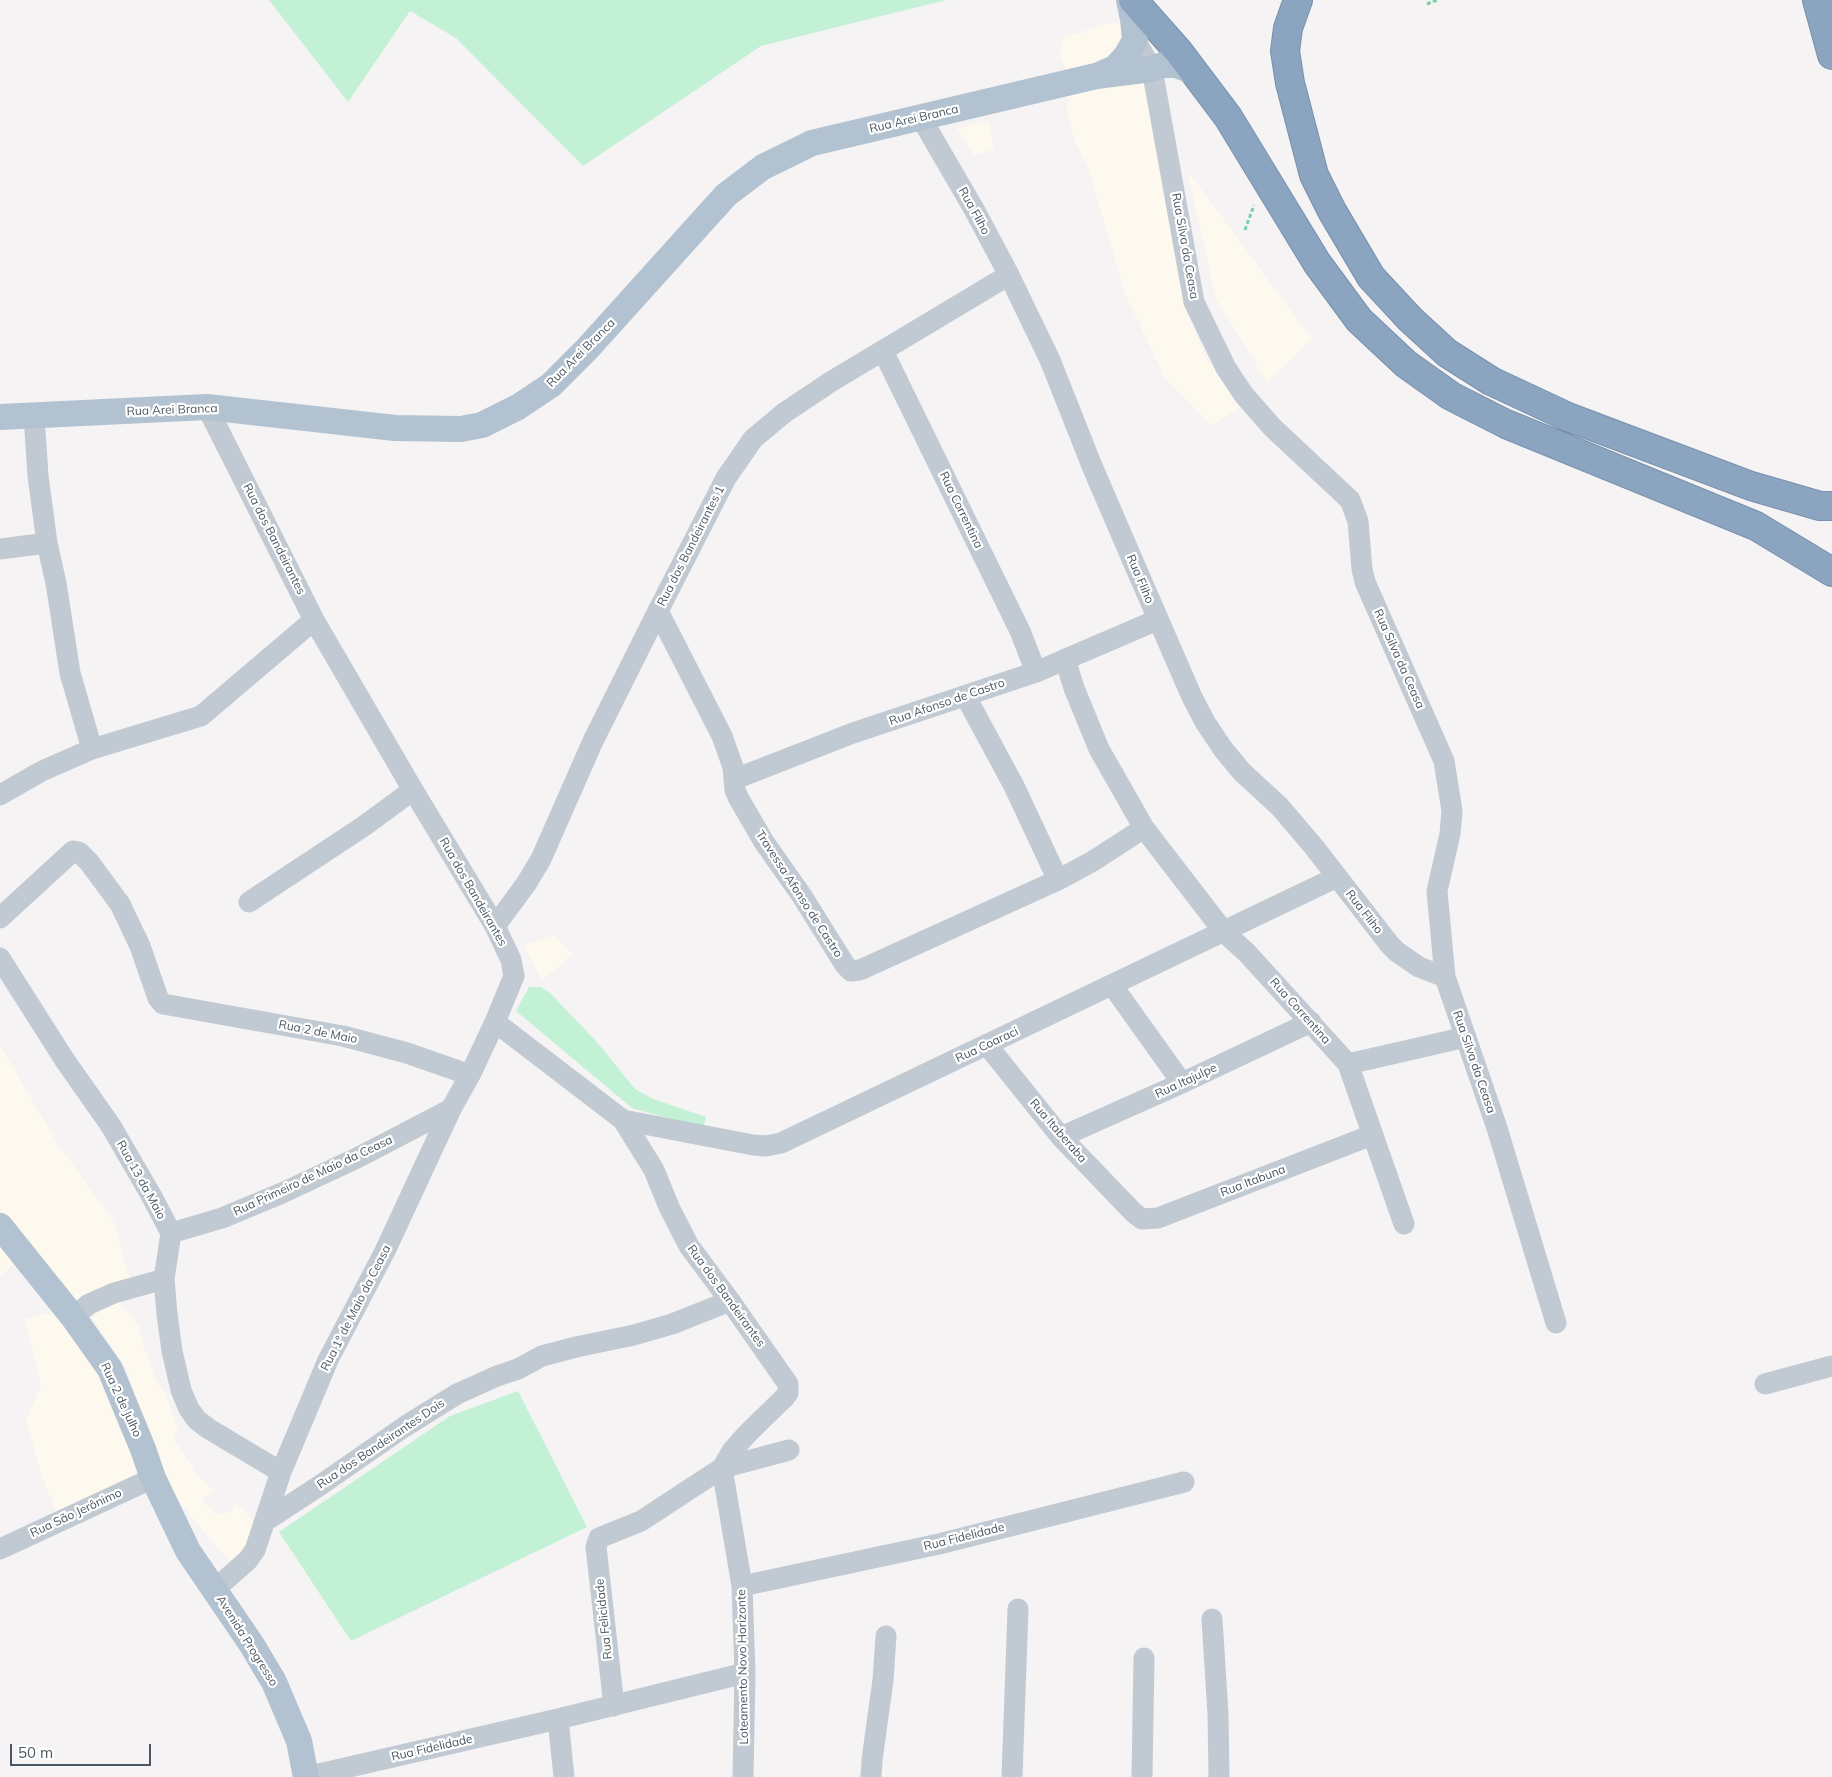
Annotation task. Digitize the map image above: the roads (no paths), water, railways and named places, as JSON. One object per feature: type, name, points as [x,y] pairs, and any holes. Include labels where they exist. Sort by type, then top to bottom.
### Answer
[{"type":"highway","points":[[1134,0],[1179,52],[1228,117],[1317,263],[1359,320],[1406,364],[1451,396],[1506,424],[1756,526],[1832,572]]},
{"type":"highway","points":[[1298,0],[1288,28],[1285,52],[1290,83],[1314,175],[1332,212],[1371,277],[1418,326],[1447,353],[1491,381],[1568,417],[1751,486],[1820,506],[1832,506]]},
{"type":"highway","points":[[1818,5],[1832,55]]},
{"type":"main road","points":[[1129,0],[1135,40]]},
{"type":"main road","name":"Rua Arei Branca","points":[[1096,76],[1115,68],[1126,56],[1135,40]]},
{"type":"main road","name":"Rua Arei Branca","points":[[0,417],[207,407],[395,428],[461,429],[482,425],[518,407],[551,385],[587,350],[726,196],[763,168],[812,143],[1096,76],[1152,69],[1163,65],[1176,65],[1197,75]]},
{"type":"main road","name":"Rua 2 de Julho","points":[[0,1226],[73,1316],[110,1369],[153,1478],[188,1551],[215,1589]]},
{"type":"main road","name":"Avenida Progresso","points":[[215,1589],[274,1682],[299,1741],[306,1777]]},
{"type":"street","name":"Rua Silva da Ceasa","points":[[1135,40],[1152,69],[1194,302],[1226,368],[1244,394],[1272,427],[1350,500],[1358,520],[1362,569],[1365,582],[1444,761],[1452,811],[1450,834],[1437,891],[1445,977],[1497,1128],[1556,1323]]},
{"type":"street","name":"Rua Fliho","points":[[921,118],[975,211],[1009,275],[1050,360],[1092,466],[1158,620],[1205,722],[1223,749],[1242,772],[1280,808],[1338,877],[1397,952],[1419,967],[1445,977]]},
{"type":"street","name":"Rua dos Bandeirantes 1","points":[[494,926],[526,884],[541,859],[593,741],[658,611],[726,478],[752,439],[784,412],[832,380],[1009,275]]},
{"type":"street","name":"Rua Correntina","points":[[882,350],[1020,630],[1036,672]]},
{"type":"street","name":"Rua dos Bandeirantes","points":[[207,407],[314,620],[494,926],[511,960],[514,976],[495,1022],[623,1120],[654,1170],[669,1207],[689,1246],[788,1384],[788,1393],[747,1434],[722,1468]]},
{"type":"street","points":[[34,416],[38,476],[47,542],[56,583],[70,673],[92,749]]},
{"type":"street","points":[[0,549],[47,542]]},
{"type":"street","name":"Travessa Afonso de Castro","points":[[658,611],[729,752],[735,779],[735,790],[739,799],[764,842],[802,896],[845,965],[851,970],[860,970],[1058,880],[1093,861],[1144,828]]},
{"type":"street","points":[[0,795],[42,771],[92,749],[201,716],[314,620]]},
{"type":"street","name":"Rua Afonso de Castro","points":[[735,779],[853,734],[1036,672],[1158,620]]},
{"type":"street","points":[[1064,659],[1099,749],[1144,828]]},
{"type":"street","points":[[966,697],[1014,786],[1058,880]]},
{"type":"street","points":[[249,902],[364,826],[413,790]]},
{"type":"street","name":"Rua Correntina","points":[[1144,828],[1224,932],[1247,953],[1348,1064],[1404,1224]]},
{"type":"street","name":"Rua 2 de Maio","points":[[0,918],[73,852],[79,852],[90,862],[120,904],[140,946],[158,998],[163,1004],[343,1036],[407,1053],[470,1075]]},
{"type":"street","name":"Rua Coaraci","points":[[623,1120],[766,1146],[781,1142],[1338,877]]},
{"type":"street","name":"Rua 13 da Maio","points":[[0,958],[64,1059],[111,1126],[151,1195],[170,1233],[164,1279],[172,1351],[181,1390],[189,1409],[197,1420],[209,1430],[280,1472]]},
{"type":"street","points":[[1112,985],[1182,1083]]},
{"type":"street","name":"Rua 1º de Maio da Ceasa","points":[[215,1589],[248,1560],[255,1550],[280,1472],[328,1360],[385,1251],[451,1110],[495,1022]]},
{"type":"street","name":"Rua Itajulpe","points":[[1061,1137],[1182,1083],[1311,1022]]},
{"type":"street","points":[[1348,1064],[1466,1037]]},
{"type":"street","name":"Rua Itaberaba","points":[[987,1045],[1061,1137],[1134,1213]]},
{"type":"street","name":"Rua Primeiro de Maio da Ceasa","points":[[170,1233],[222,1218],[282,1193],[357,1158],[451,1110]]},
{"type":"street","name":"Rua Itabuna","points":[[1134,1213],[1142,1219],[1158,1218],[1372,1135]]},
{"type":"street","points":[[73,1316],[89,1304],[114,1293],[164,1279]]},
{"type":"street","name":"Rua dos Bandeirantes Dois","points":[[264,1522],[404,1427],[457,1394],[518,1369],[542,1356],[665,1326],[730,1301]]},
{"type":"street","points":[[1765,1384],[1832,1366]]},
{"type":"street","points":[[722,1468],[789,1450]]},
{"type":"street","name":"Rua Felicidade","points":[[614,1706],[596,1547],[597,1542],[602,1536],[641,1521],[722,1468]]},
{"type":"street","name":"Loteamento Novo Horizonte","points":[[722,1468],[742,1586],[745,1673],[743,1777]]},
{"type":"street","name":"Rua São Jerônimo","points":[[0,1549],[153,1478]]},
{"type":"street","name":"Rua Fidelidade","points":[[742,1586],[939,1544],[1184,1482]]},
{"type":"street","points":[[1012,1777],[1018,1609]]},
{"type":"street","points":[[1212,1618],[1218,1714],[1219,1777]]},
{"type":"street","points":[[871,1777],[883,1680],[886,1636]]},
{"type":"street","points":[[1142,1777],[1144,1658]]},
{"type":"street","name":"Rua Fidelidade","points":[[306,1777],[614,1706],[745,1673]]},
{"type":"street","points":[[558,1719],[564,1777]]}]
